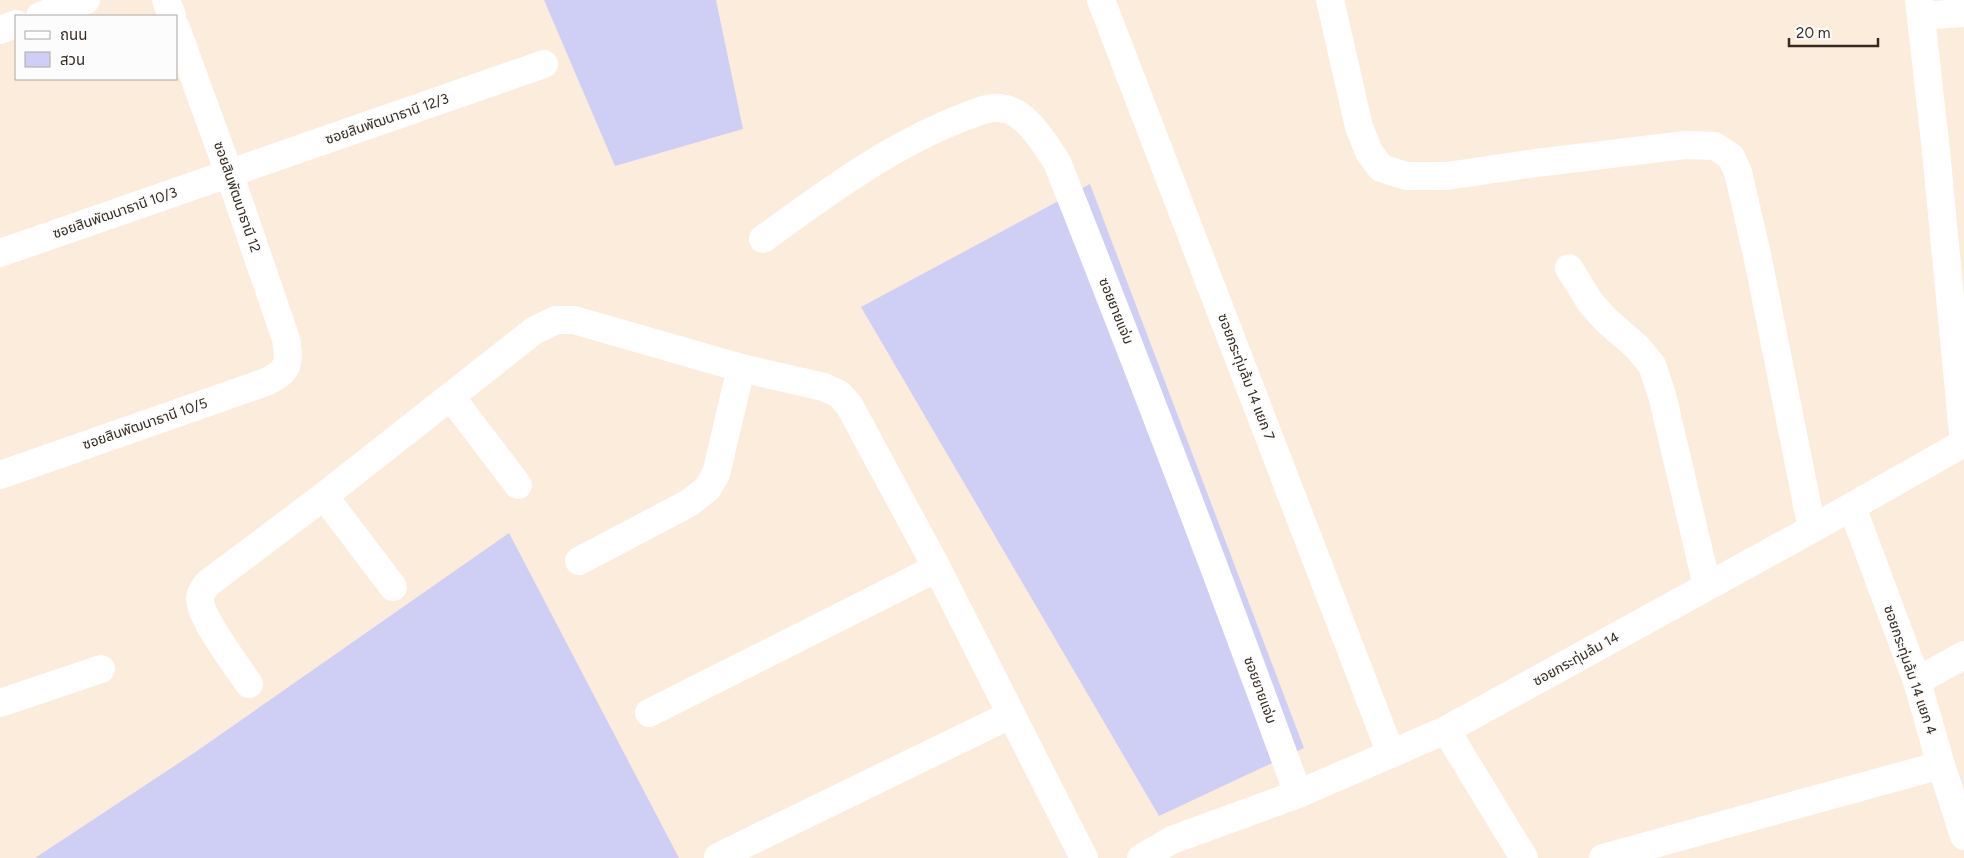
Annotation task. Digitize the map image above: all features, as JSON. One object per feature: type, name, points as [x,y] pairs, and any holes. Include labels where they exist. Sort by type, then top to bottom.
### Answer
[{"type":"street","points":[[43,15],[86,0]]},
{"type":"street","points":[[166,0],[172,15]]},
{"type":"street","name":"ซอยกระทุ่มล้ม 14 แยก 7","points":[[1101,0],[1391,754]]},
{"type":"street","points":[[1330,0],[1359,127],[1369,152],[1381,168],[1406,176],[1447,176],[1685,145],[1715,146],[1730,157],[1738,172],[1758,259],[1812,529]]},
{"type":"street","points":[[1964,13],[1920,8],[1936,151],[1964,443]]},
{"type":"street","points":[[0,30],[15,24]]},
{"type":"street","name":"ซอยสินพัฒนาธานี 12","points":[[178,33],[230,173],[286,339],[289,356],[287,367]]},
{"type":"street","name":"ซอยสินพัฒนาธานี 12/3","points":[[230,173],[544,64]]},
{"type":"street","name":"ซอยยายแจ่ม","points":[[763,239],[870,164],[939,127],[964,117],[981,111],[1001,108],[1018,115],[1039,134],[1057,162],[1140,373],[1231,611],[1298,794]]},
{"type":"street","name":"ซอยสินพัฒนาธานี 10/3","points":[[0,254],[230,173]]},
{"type":"street","points":[[1569,268],[1590,302],[1606,320],[1638,347],[1652,365],[1662,395],[1707,586]]},
{"type":"street","points":[[249,684],[200,608],[199,596],[207,584],[451,398],[535,330],[556,320],[574,320],[741,368],[824,387],[839,394],[849,405],[938,568],[1010,715],[1084,858]]},
{"type":"street","name":"ซอยสินพัฒนาธานี 10/5","points":[[0,475],[266,382],[278,376],[287,367]]},
{"type":"street","points":[[579,561],[689,503],[707,489],[716,474],[741,368]]},
{"type":"street","points":[[451,398],[518,485]]},
{"type":"street","name":"ซอยกระทุ่มล้ม 14","points":[[1141,858],[1172,840],[1298,794],[1446,730],[1852,507],[1964,443]]},
{"type":"street","points":[[324,496],[393,587]]},
{"type":"street","name":"ซอยกระทุ่มล้ม 14 แยก 4","points":[[1852,507],[1917,681],[1964,836]]},
{"type":"street","points":[[649,713],[938,568]]},
{"type":"street","points":[[1917,681],[1964,655]]},
{"type":"street","points":[[0,702],[102,669]]},
{"type":"street","points":[[718,857],[1010,715]]},
{"type":"street","points":[[1446,730],[1524,858]]},
{"type":"street","points":[[1603,858],[1941,765]]},
{"type":"green space","points":[[544,0],[716,0],[743,129],[615,166]]},
{"type":"green space","points":[[1090,184],[1304,748],[1159,816],[861,307]]},
{"type":"green space","points":[[509,533],[679,858],[35,858],[194,753]]}]
